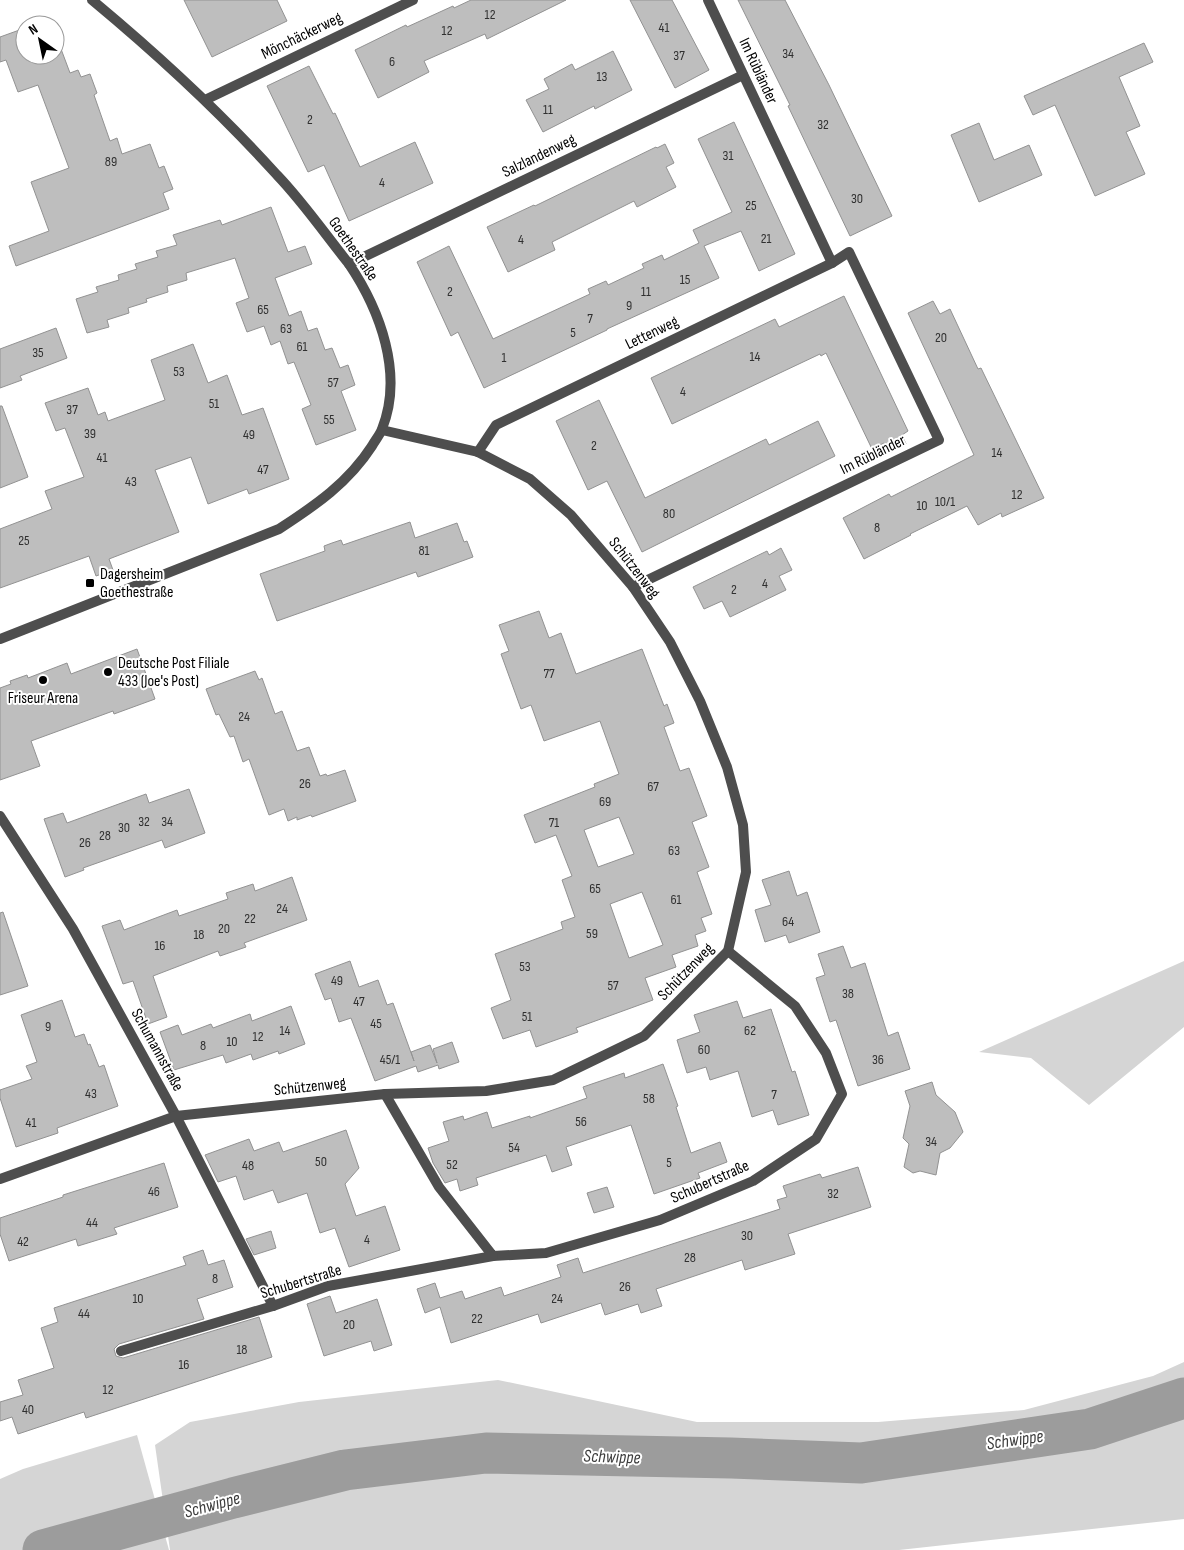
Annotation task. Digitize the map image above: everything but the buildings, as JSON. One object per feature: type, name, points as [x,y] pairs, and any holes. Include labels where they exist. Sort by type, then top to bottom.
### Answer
[{"type":"street","name":"Goethestraße","points":[[0,639],[279,529],[315,506],[344,482],[363,460],[382,430],[390,402],[391,374],[384,338],[371,303],[349,264],[278,175],[204,100],[142,42],[92,0]]},
{"type":"street","name":"Mönchäckerweg","points":[[204,100],[413,0]]},
{"type":"street","name":"Im Rübländer","points":[[708,0],[832,263]]},
{"type":"street","name":"Salzlandenweg","points":[[349,264],[743,76]]},
{"type":"street","name":"Im Rübländer","points":[[633,587],[939,440],[849,252]]},
{"type":"street","name":"Lettenweg","points":[[478,452],[496,425],[832,263],[849,252]]},
{"type":"street","name":"Schützenweg","points":[[0,1179],[176,1116],[385,1094],[486,1091],[553,1080],[644,1036],[728,951],[746,872],[743,825],[728,767],[700,701],[670,642],[633,587],[570,515],[530,479],[478,452],[382,430]]},
{"type":"street","name":"Schumannstraße","points":[[0,816],[3,827],[74,929],[176,1116],[273,1306]]},
{"type":"street","name":"Schubertstraße","points":[[121,1351],[273,1306],[328,1286],[493,1256],[546,1253],[660,1220],[753,1181],[816,1139],[842,1094],[826,1053],[795,1006],[728,951]]},
{"type":"street","points":[[385,1094],[439,1187],[493,1256]]},
{"type":"shaded area","points":[[1184,961],[1184,1027],[1089,1105],[1031,1058],[979,1052]]},
{"type":"shaded area","points":[[1184,1362],[1184,1519],[899,1550],[170,1550],[155,1445],[190,1422],[299,1402],[498,1380],[697,1422],[878,1422],[1024,1410],[1153,1376]]},
{"type":"shaded area","points":[[137,1435],[169,1550],[0,1550],[0,1479],[23,1469]]},
{"type":"waterway","name":"Schwippe","points":[[43,1550],[233,1498],[345,1470],[486,1453],[731,1458],[861,1463],[1090,1429],[1184,1398]]},
{"type":"place","name":"Dagersheim Goethestraße","points":[[90,583]]},
{"type":"place","name":"Deutsche Post Filiale 433 (Joe's Post)","points":[[108,672]]},
{"type":"place","name":"Friseur Arena","points":[[43,680]]}]
